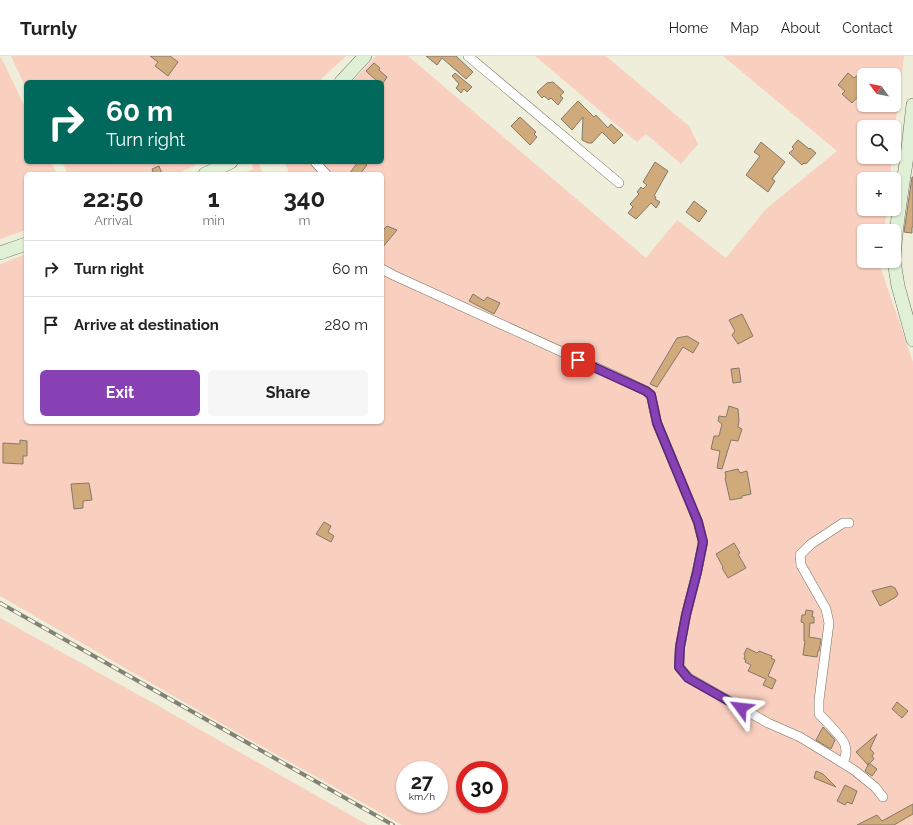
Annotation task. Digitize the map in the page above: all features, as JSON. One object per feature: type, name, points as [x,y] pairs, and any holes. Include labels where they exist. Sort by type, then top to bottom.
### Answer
[{"type":"main road","points":[[343,80],[365,56]]},
{"type":"main road","points":[[897,224],[913,105]]},
{"type":"main road","points":[[209,172],[227,164]]},
{"type":"main road","points":[[0,253],[24,245]]},
{"type":"main road","points":[[895,268],[898,286],[913,340]]},
{"type":"street","points":[[468,56],[619,183]]},
{"type":"street","points":[[317,164],[324,172]]},
{"type":"street","points":[[384,270],[615,376],[646,391],[651,395],[657,423],[698,522],[703,542],[686,615],[680,647],[679,667],[688,678],[768,723],[800,737],[843,764],[875,787],[883,797]]},
{"type":"street","points":[[843,764],[846,756],[845,744],[819,714],[819,700],[829,623],[826,609],[801,565],[800,556],[811,544],[843,523],[849,523]]},
{"type":"shaded area","points":[[11,56],[346,56],[320,80],[24,80],[24,84]]},
{"type":"shaded area","points":[[376,56],[408,56],[646,258],[677,220],[726,258],[766,209],[837,151],[723,56],[904,56],[901,80],[901,68],[857,68],[857,112],[897,112],[896,120],[857,120],[857,164],[891,164],[891,172],[857,172],[857,216],[886,216],[885,224],[857,224],[857,268],[881,268],[913,362],[913,825],[402,825],[229,728],[0,596],[0,264],[24,255],[24,424],[384,424],[384,172],[289,172],[285,164],[384,164],[384,80],[354,80]]},
{"type":"shaded area","points":[[535,56],[606,56],[689,126],[698,144],[681,164],[646,134],[637,142]]},
{"type":"shaded area","points":[[1,57],[24,105],[24,164],[52,164],[56,172],[24,172],[24,231],[0,239]]},
{"type":"shaded area","points":[[63,164],[197,164],[181,172],[67,172]]},
{"type":"shaded area","points":[[253,164],[259,164],[262,172],[246,172],[253,169]]},
{"type":"shaded area","points":[[0,618],[155,704],[368,825],[0,825]]},
{"type":"building","points":[[150,56],[170,56],[178,62],[168,76],[155,66],[158,62]]},
{"type":"building","points":[[426,56],[456,56],[473,72],[466,79],[442,58],[437,65]]},
{"type":"building","points":[[374,63],[387,77],[384,82],[384,80],[376,80],[366,71]]},
{"type":"building","points":[[455,73],[472,87],[467,92],[464,89],[461,93],[456,88],[459,84],[452,76]]},
{"type":"building","points":[[848,73],[854,78],[857,76],[857,98],[852,103],[842,94],[845,91],[838,85]]},
{"type":"building","points":[[553,82],[564,92],[560,96],[563,98],[558,105],[551,98],[549,100],[544,96],[542,98],[537,92],[547,83]]},
{"type":"building","points":[[578,101],[594,117],[596,115],[608,128],[611,124],[623,135],[614,144],[602,132],[592,143],[582,140],[583,117],[572,130],[561,119]]},
{"type":"building","points":[[520,117],[536,132],[534,134],[537,137],[530,145],[511,126]]},
{"type":"building","points":[[798,140],[816,153],[806,164],[804,163],[802,165],[789,153],[794,149],[792,147]]},
{"type":"building","points":[[761,142],[785,162],[772,179],[775,181],[768,192],[746,175],[760,156],[754,152]]},
{"type":"building","points":[[655,162],[668,171],[654,196],[656,197],[655,199],[660,202],[656,208],[651,203],[636,219],[628,213],[633,207],[630,204],[639,194],[637,192],[641,187],[643,189],[647,185],[643,182]]},
{"type":"building","points":[[356,164],[367,165],[362,172],[350,172]]},
{"type":"building","points":[[159,166],[161,172],[153,172],[152,169]]},
{"type":"building","points":[[912,177],[913,227],[912,233],[904,232]]},
{"type":"building","points":[[694,201],[707,211],[699,222],[686,212]]},
{"type":"building","points":[[387,226],[397,230],[384,246],[384,229]]},
{"type":"building","points":[[473,294],[484,301],[487,297],[500,303],[494,314],[469,301]]},
{"type":"building","points":[[742,314],[753,336],[738,344],[732,335],[735,331],[729,320]]},
{"type":"building","points":[[687,336],[699,343],[693,353],[683,347],[657,387],[650,384],[677,338]]},
{"type":"building","points":[[739,368],[741,382],[733,383],[731,369]]},
{"type":"building","points":[[729,406],[738,409],[738,427],[742,429],[738,441],[731,440],[722,469],[717,468],[720,451],[711,449],[714,436],[719,436],[722,424],[718,421],[719,416],[726,417]]},
{"type":"building","points":[[20,440],[27,441],[27,456],[23,456],[23,464],[3,463],[3,443],[20,444]]},
{"type":"building","points":[[738,469],[740,473],[747,471],[751,494],[742,496],[742,498],[730,500],[725,472]]},
{"type":"building","points":[[89,483],[92,500],[83,501],[83,508],[74,509],[71,484]]},
{"type":"building","points":[[324,522],[331,526],[328,532],[334,536],[331,542],[316,534]]},
{"type":"building","points":[[734,543],[746,568],[728,578],[716,554]]},
{"type":"building","points":[[891,586],[895,588],[898,594],[896,597],[880,606],[872,591]]},
{"type":"building","points":[[806,610],[813,611],[812,617],[814,617],[814,623],[810,623],[809,637],[821,639],[817,657],[803,655],[805,641],[804,623],[801,622],[802,615],[805,615]]},
{"type":"building","points":[[747,648],[757,653],[759,651],[772,656],[771,658],[775,660],[768,676],[776,680],[772,689],[763,685],[766,679],[748,671],[751,665],[745,662],[746,660],[744,659],[744,654]]},
{"type":"building","points":[[897,702],[908,711],[902,718],[892,709]]},
{"type":"building","points":[[823,727],[835,740],[831,749],[816,740]]},
{"type":"building","points":[[877,734],[870,749],[874,753],[872,756],[874,759],[868,765],[856,752]]},
{"type":"building","points":[[869,763],[877,769],[872,776],[865,771]]},
{"type":"building","points":[[816,771],[823,774],[836,787],[814,778]]},
{"type":"building","points":[[845,785],[857,791],[852,804],[847,802],[845,805],[837,801]]},
{"type":"building","points":[[913,804],[913,814],[894,825],[857,825],[877,815],[882,821]]},
{"type":"railway","points":[[0,603],[393,825]]},
{"type":"route","points":[[578,360],[615,376],[646,391],[651,395],[657,423],[698,522],[703,542],[686,615],[680,647],[679,667],[688,678],[741,708]]}]
